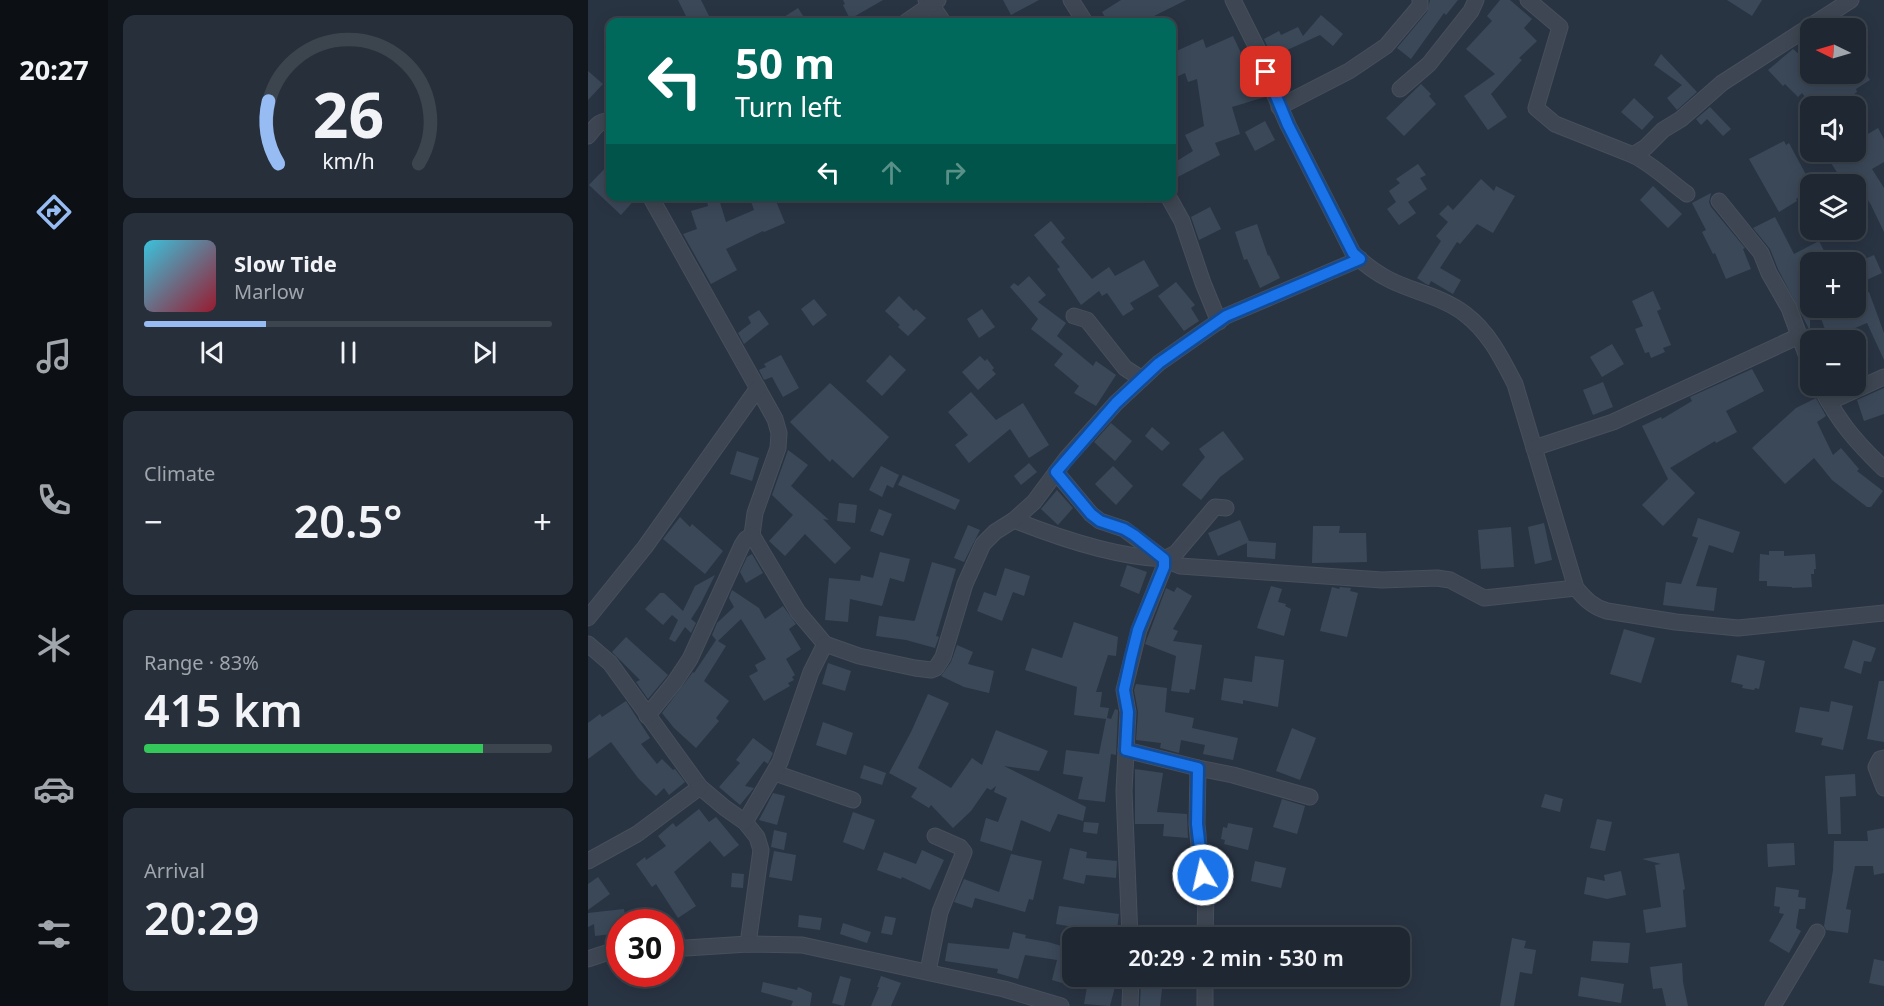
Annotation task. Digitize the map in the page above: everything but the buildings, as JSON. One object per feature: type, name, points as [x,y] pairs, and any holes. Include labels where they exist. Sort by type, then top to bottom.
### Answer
[{"type":"street","points":[[1071,0],[1082,18]]},
{"type":"street","points":[[1233,0],[1263,60],[1279,107],[1353,253],[1368,267],[1389,280],[1439,300],[1464,313],[1482,330],[1500,355],[1515,384],[1576,588],[1587,601],[1607,611],[1676,622],[1738,628],[1884,613]]},
{"type":"street","points":[[1279,107],[1349,71],[1386,46],[1420,6],[1420,0]]},
{"type":"street","points":[[1400,89],[1429,64],[1471,11],[1476,0]]},
{"type":"street","points":[[1528,0],[1560,27],[1536,108],[1555,124],[1633,154],[1688,194]]},
{"type":"street","points":[[1633,154],[1646,147],[1663,130],[1681,119],[1722,83],[1851,0]]},
{"type":"street","points":[[911,18],[931,1],[941,18]]},
{"type":"street","points":[[588,136],[601,122],[606,121]]},
{"type":"street","points":[[653,201],[758,388],[774,418],[779,433],[778,448],[755,513],[752,535],[798,612],[825,644],[870,658],[932,670],[943,657],[964,584],[983,544],[1034,502],[1056,472],[1116,403],[1159,363],[1237,310],[1360,259]]},
{"type":"street","points":[[1171,201],[1182,221],[1203,283],[1219,321]]},
{"type":"street","points":[[1534,448],[1613,422],[1799,336],[1789,309],[1761,253],[1719,201]]},
{"type":"street","points":[[1074,316],[1087,320],[1125,368],[1142,379]]},
{"type":"street","points":[[1828,402],[1884,377]]},
{"type":"street","points":[[588,618],[645,547],[758,388]]},
{"type":"street","points":[[1825,396],[1844,427],[1860,446],[1884,468]]},
{"type":"street","points":[[1056,472],[1091,514],[1100,521],[1124,529],[1164,559],[1180,566],[1382,580],[1437,578],[1450,580],[1484,598],[1576,588]]},
{"type":"street","points":[[1014,520],[1065,540],[1148,558],[1164,559],[1176,553],[1215,507],[1226,508]]},
{"type":"street","points":[[647,716],[690,659],[742,545],[752,535]]},
{"type":"street","points":[[1130,927],[1124,791],[1128,712],[1124,690],[1138,630],[1164,567],[1164,559]]},
{"type":"street","points":[[588,644],[610,663],[700,787],[745,822],[757,837],[761,850],[748,944]]},
{"type":"street","points":[[745,822],[780,762],[811,672],[825,644]]},
{"type":"street","points":[[1126,750],[1233,775],[1310,798]]},
{"type":"street","points":[[1884,758],[1880,759],[1876,767],[1884,788]]},
{"type":"street","points":[[1198,768],[1197,824],[1206,893],[1205,927]]},
{"type":"street","points":[[775,772],[853,800]]},
{"type":"street","points":[[588,861],[637,834],[700,787]]},
{"type":"street","points":[[928,971],[940,912],[964,852],[960,847],[935,836]]},
{"type":"street","points":[[1773,1006],[1816,932]]},
{"type":"street","points":[[684,948],[748,944],[802,945],[928,971],[1004,989],[1061,1006]]},
{"type":"street","points":[[588,959],[606,953]]},
{"type":"street","points":[[1130,1006],[1131,987]]},
{"type":"street","points":[[1205,987],[1205,1006]]},
{"type":"route","points":[[1203,875],[1197,824],[1198,768],[1126,750],[1128,712],[1124,690],[1138,630],[1147,613],[1164,567],[1164,559],[1134,535],[1100,521],[1091,514],[1056,472],[1116,403],[1159,363],[1226,316],[1360,259],[1353,253],[1288,125],[1266,72]]}]
